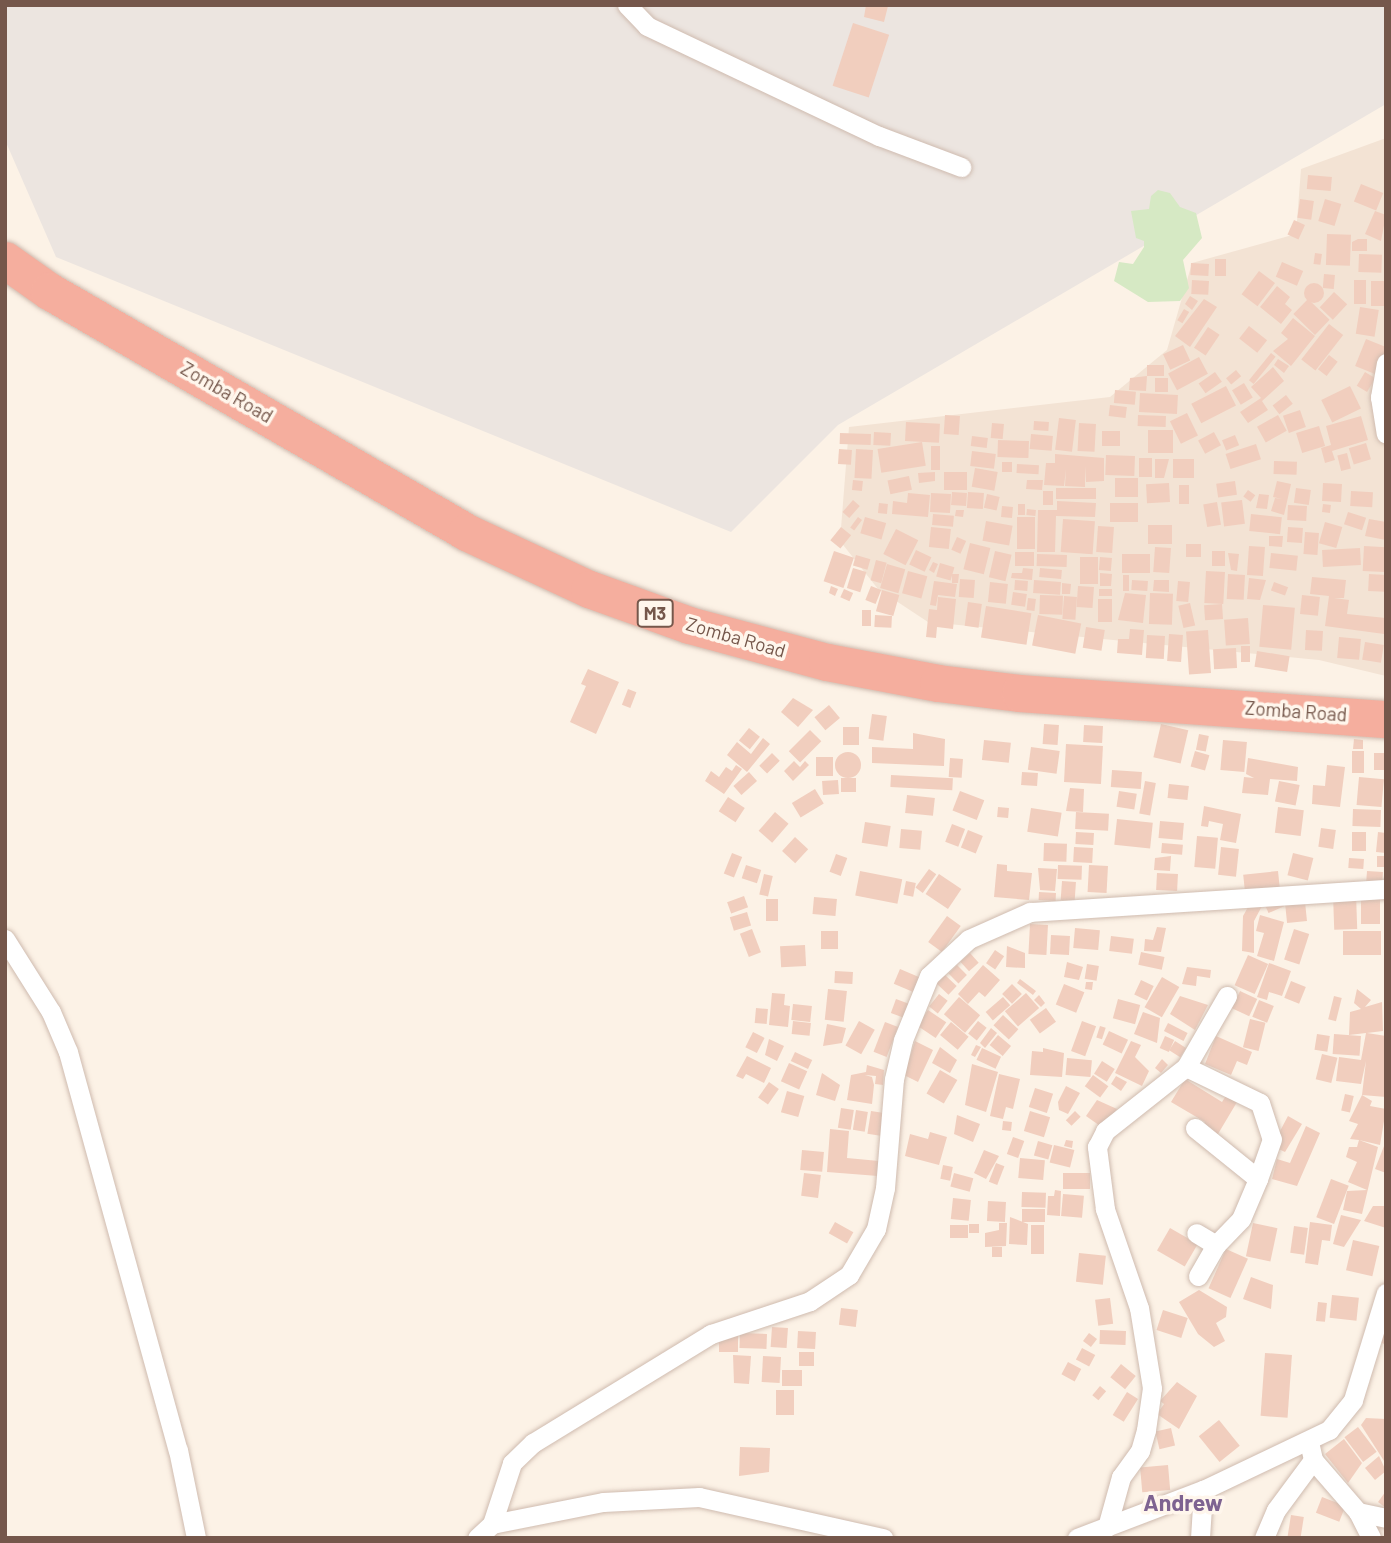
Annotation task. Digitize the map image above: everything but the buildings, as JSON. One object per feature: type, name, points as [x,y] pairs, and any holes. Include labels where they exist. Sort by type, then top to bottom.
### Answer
[{"type":"highway","name":"Zomba Road","points":[[5,260],[60,297],[466,532],[589,589],[689,625],[827,662],[929,682],[1020,693],[1386,719]]},
{"type":"street","points":[[627,5],[647,26],[879,136],[961,167]]},
{"type":"street","points":[[1386,363],[1380,397],[1386,434]]},
{"type":"street","points":[[477,1538],[492,1524],[512,1463],[533,1443],[711,1334],[810,1301],[849,1275],[876,1229],[886,1188],[894,1079],[903,1040],[929,976],[970,939],[1030,912],[1386,889]]},
{"type":"street","points":[[5,939],[46,1002],[68,1052],[178,1450],[196,1538]]},
{"type":"street","points":[[1107,1527],[1121,1477],[1143,1440],[1152,1388],[1139,1308],[1105,1209],[1097,1147],[1105,1131],[1186,1067],[1227,996]]},
{"type":"street","points":[[1186,1067],[1260,1103],[1272,1139],[1241,1219],[1216,1245],[1198,1276]]},
{"type":"street","points":[[1195,1128],[1258,1179]]},
{"type":"street","points":[[1196,1233],[1216,1245]]},
{"type":"street","points":[[1264,1538],[1276,1510],[1311,1451],[1342,1418],[1353,1400],[1386,1293]]},
{"type":"street","points":[[1077,1538],[1203,1490],[1268,1456],[1311,1451]]},
{"type":"street","points":[[1311,1451],[1358,1512],[1371,1538]]},
{"type":"street","points":[[1200,1538],[1203,1490]]},
{"type":"street","points":[[492,1524],[603,1502],[699,1497],[883,1538]]},
{"type":"street","points":[[1358,1512],[1386,1518]]},
{"type":"shaded area","points":[[5,5],[1386,5],[1386,104],[838,425],[731,532],[56,257],[5,140]]},
{"type":"shaded area","points":[[1386,138],[1386,676],[1319,660],[928,622],[878,589],[840,541],[849,427],[1110,397],[1167,350],[1192,263],[1296,234],[1301,169]]},
{"type":"green space","points":[[1158,190],[1170,193],[1180,207],[1196,213],[1202,238],[1183,260],[1189,288],[1180,301],[1148,302],[1114,281],[1119,262],[1133,264],[1144,247],[1144,241],[1136,238],[1131,211],[1149,209],[1151,196]]},
{"type":"district","name":"Andrew","points":[[1183,1502]]}]
